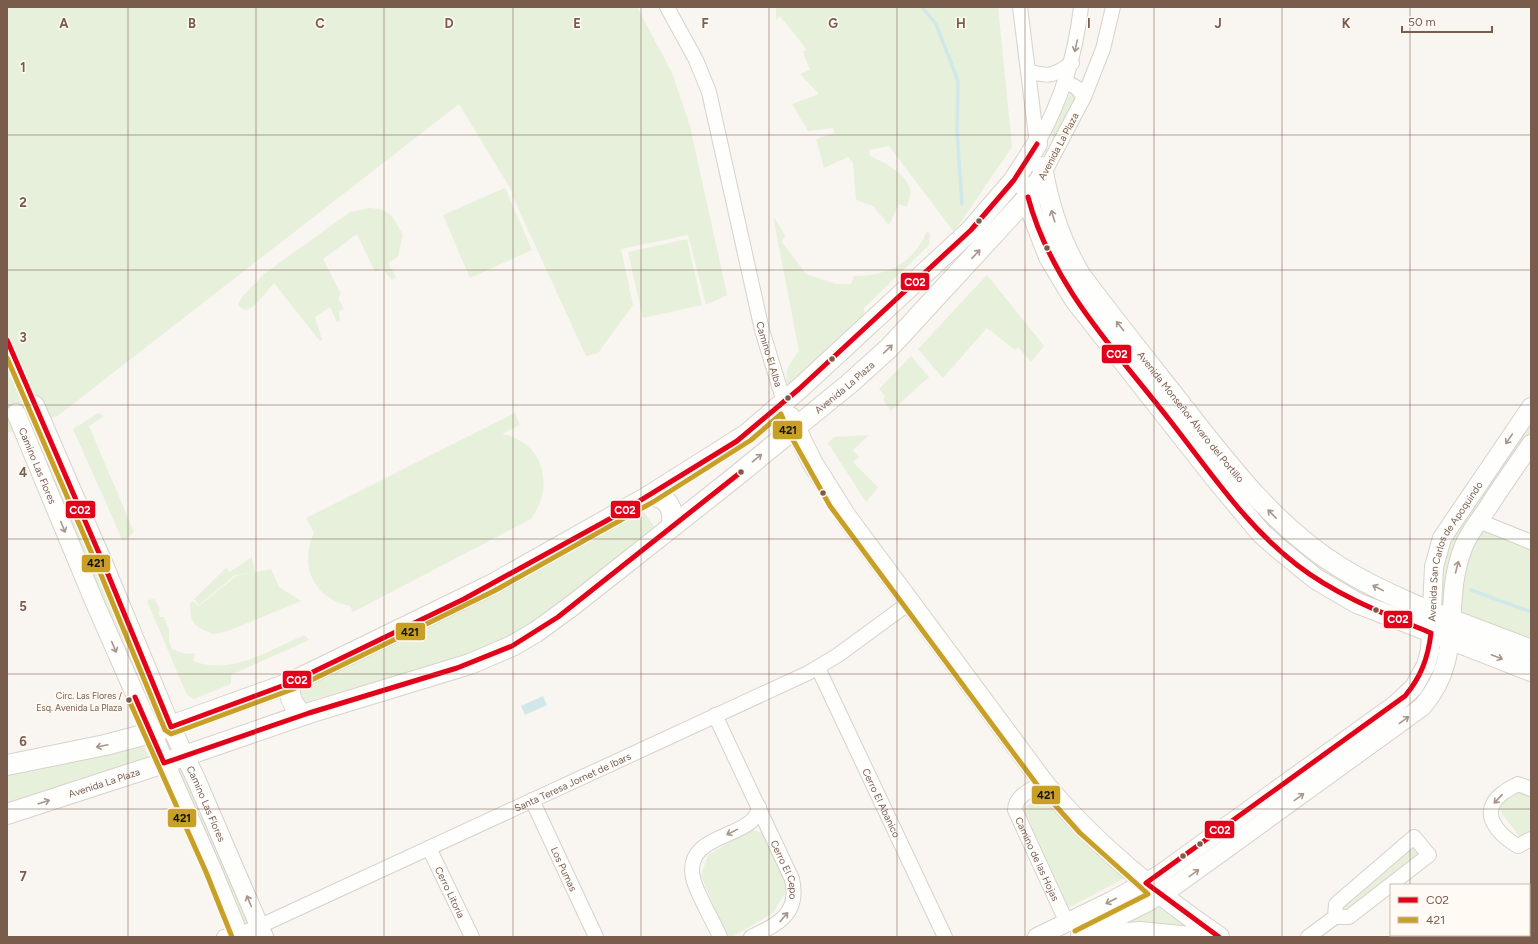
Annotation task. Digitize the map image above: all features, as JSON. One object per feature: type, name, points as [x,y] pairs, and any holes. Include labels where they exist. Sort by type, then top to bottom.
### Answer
[{"type":"main road","name":"Avenida La Plaza","points":[[7,765],[105,745],[151,733],[290,683],[491,585],[649,496],[747,434],[784,402],[971,230],[1002,196],[1021,170],[1037,144]]},
{"type":"main road","name":"Avenida Monseñor Álvaro del Portillo","points":[[1037,144],[1048,198],[1060,238],[1081,276],[1242,481],[1280,521],[1316,551],[1360,579],[1431,611],[1531,650]]},
{"type":"main road","name":"Avenida Monseñor Álvaro del Portillo","points":[[1021,170],[1039,236],[1049,257],[1075,300],[1202,462],[1256,527],[1297,565],[1357,603],[1531,671]]},
{"type":"main road","name":"Avenida La Plaza","points":[[7,814],[185,756],[303,715],[458,668],[512,646],[558,617],[794,428],[889,348],[1028,197],[1043,175]]},
{"type":"main road","name":"Camino El Alba","points":[[784,402],[794,428],[836,502],[909,603],[1044,782],[1092,836],[1161,895],[1219,937]]},
{"type":"main road","points":[[649,496],[661,498],[670,505],[673,516],[671,527]]},
{"type":"main road","points":[[290,683],[291,699],[296,709],[303,715]]},
{"type":"main road","points":[[1085,937],[1140,932],[1191,937]]},
{"type":"street","name":"Camino El Alba","points":[[667,7],[696,60],[709,92],[762,330],[784,402]]},
{"type":"street","name":"Avenida Monseñor Álvaro del Portillo","points":[[1020,7],[1037,144]]},
{"type":"street","name":"Avenida La Plaza","points":[[1037,144],[1049,122],[1072,63],[1081,7]]},
{"type":"street","name":"Avenida La Plaza","points":[[1043,175],[1084,97],[1103,49],[1113,7]]},
{"type":"street","points":[[1029,71],[1048,76],[1072,63]]},
{"type":"street","points":[[1065,81],[1078,88],[1084,97]]},
{"type":"street","name":"Camino Las Flores","points":[[35,405],[105,567],[171,727],[262,932]]},
{"type":"street","name":"Avenida San Carlos de Apoquindo","points":[[1037,937],[1146,883],[1170,868],[1405,696],[1419,680],[1426,665],[1431,633],[1434,567],[1442,538],[1531,407]]},
{"type":"street","name":"Camino Las Flores","points":[[16,413],[151,733],[212,869],[234,936]]},
{"type":"street","name":"Avenida San Carlos de Apoquindo","points":[[1078,937],[1161,895],[1194,873],[1422,706],[1440,680],[1447,661],[1451,640],[1454,577],[1463,546],[1531,444]]},
{"type":"street","points":[[42,475],[61,466]]},
{"type":"street","points":[[1479,521],[1531,542]]},
{"type":"street","name":"Santa Teresa Jornet de Ibars","points":[[234,936],[262,932],[430,848],[818,668],[851,646],[909,603]]},
{"type":"street","name":"Cerro El Abanico","points":[[818,668],[945,937]]},
{"type":"street","name":"Cerro El Cepo","points":[[715,716],[792,879],[794,894],[790,908],[783,919],[751,937]]},
{"type":"street","name":"Camino de las Hojas","points":[[1044,782],[1020,798],[1016,804],[1015,810],[1067,923]]},
{"type":"street","points":[[1531,789],[1518,784],[1506,790],[1493,803],[1491,812],[1493,820],[1499,831],[1508,841],[1518,846],[1531,839]]},
{"type":"street","name":"Los Pumas","points":[[532,800],[596,937]]},
{"type":"street","points":[[720,937],[695,884],[693,866],[702,849],[751,822],[757,815],[759,807]]},
{"type":"street","points":[[1334,917],[1336,904],[1414,837],[1429,855],[1392,884]]},
{"type":"street","name":"Cerro Litoria","points":[[430,848],[472,937]]},
{"type":"street","points":[[1308,937],[1334,917],[1349,917],[1390,885]]},
{"type":"green space","points":[[7,7],[637,7],[672,73],[690,126],[727,295],[706,305],[688,235],[621,249],[633,305],[598,353],[586,356],[512,195],[513,193],[459,104],[64,411],[57,416],[7,433]]},
{"type":"green space","points":[[776,7],[998,7],[1012,147],[954,232],[889,146],[869,150],[870,156],[887,165],[904,178],[910,189],[910,196],[907,207],[899,204],[889,225],[873,206],[856,200],[853,163],[848,157],[824,168],[816,139],[834,133],[833,128],[808,131],[792,104],[819,94],[800,74],[810,70],[803,51],[807,50],[780,16],[776,20]]},
{"type":"green space","points":[[1073,87],[1079,94],[1054,142],[1052,133]]},
{"type":"green space","points":[[505,188],[532,250],[470,278],[443,215]]},
{"type":"green space","points":[[370,208],[384,211],[391,215],[403,234],[398,257],[388,263],[396,277],[392,280],[382,269],[375,272],[357,234],[323,259],[341,294],[338,298],[344,309],[339,311],[340,320],[337,322],[330,307],[315,317],[322,340],[320,341],[274,283],[255,305],[248,310],[243,309],[238,305],[242,297],[264,274],[350,212]]},
{"type":"green space","points":[[773,216],[785,235],[782,242],[806,274],[836,284],[851,284],[854,276],[878,273],[898,266],[915,252],[927,231],[930,234],[929,245],[864,308],[864,325],[789,392],[787,370],[799,351]]},
{"type":"green space","points":[[687,239],[702,305],[643,318],[628,252]]},
{"type":"green space","points":[[987,275],[1044,346],[1031,362],[1018,347],[1015,350],[987,328],[943,378],[918,349]]},
{"type":"green space","points":[[911,356],[929,377],[891,411],[883,400],[885,396],[879,389]]},
{"type":"green space","points":[[98,413],[104,416],[89,426],[134,532],[123,541],[73,429]]},
{"type":"green space","points":[[515,413],[520,425],[502,434],[516,439],[528,446],[536,456],[541,467],[543,480],[542,493],[538,506],[531,519],[353,612],[350,606],[337,602],[318,588],[312,579],[309,568],[308,557],[314,533],[306,518]]},
{"type":"green space","points":[[1531,421],[1531,432],[1458,538],[1446,570],[1443,609],[1441,610],[1440,581],[1446,550],[1455,530]]},
{"type":"green space","points":[[869,435],[853,450],[859,457],[853,462],[878,487],[866,502],[828,443],[834,437]]},
{"type":"green space","points":[[46,445],[261,937],[247,937],[39,448]]},
{"type":"green space","points":[[1229,478],[1414,613],[1369,600],[1317,569],[1262,524]]},
{"type":"green space","points":[[642,509],[656,529],[554,610],[516,634],[477,653],[301,703],[295,687],[510,586]]},
{"type":"green space","points":[[1477,525],[1531,549],[1531,640],[1460,611],[1463,546]]},
{"type":"green space","points":[[252,557],[255,572],[271,569],[279,587],[301,601],[228,631],[213,634],[197,626],[192,620],[190,603],[193,601],[199,606],[236,576],[250,573],[235,575],[199,605],[194,599],[226,568],[230,572]]},
{"type":"green space","points":[[152,599],[155,600],[160,610],[158,612],[160,617],[164,617],[169,630],[169,642],[172,649],[186,654],[194,653],[193,661],[208,665],[236,663],[250,659],[305,635],[309,640],[231,675],[231,684],[194,699],[187,695],[147,601]]},
{"type":"green space","points":[[142,741],[152,765],[7,811],[7,775]]},
{"type":"green space","points":[[1513,788],[1531,797],[1531,830],[1520,837],[1502,814],[1499,804]]},
{"type":"green space","points":[[1042,800],[1129,876],[1068,908],[1023,816],[1029,804],[1034,801]]},
{"type":"green space","points":[[752,829],[762,833],[788,888],[773,913],[732,937],[727,937],[701,876],[708,855]]},
{"type":"green space","points":[[1412,845],[1420,856],[1347,913],[1338,902]]},
{"type":"green space","points":[[1152,907],[1159,908],[1184,924],[1182,927],[1125,924],[1126,921]]},
{"type":"water","points":[[543,696],[547,705],[525,715],[521,706]]},
{"type":"waterway","points":[[922,7],[936,24],[958,81],[957,132],[962,204]]},
{"type":"waterway","points":[[1471,590],[1531,612]]},
{"type":"transit line","name":"C02","points":[[7,340],[105,567],[171,727],[290,683],[464,599],[615,516],[737,441],[799,389],[971,230],[1014,180],[1037,144]]},
{"type":"transit line","name":"C02","points":[[1028,197],[1038,229],[1052,259],[1086,314],[1228,496],[1244,514],[1278,549],[1312,576],[1362,604],[1431,633],[1428,651],[1423,667],[1411,689],[1405,696],[1146,883],[1219,937]]},
{"type":"transit line","name":"421","points":[[7,358],[99,570],[165,730],[171,734],[293,689],[494,591],[653,502],[751,440],[781,414],[788,431],[830,506],[1038,786],[1080,833],[1148,894],[1075,931]]},
{"type":"transit line","name":"C02","points":[[135,697],[164,763],[309,713],[457,668],[512,646],[558,617],[741,472]]},
{"type":"transit line","name":"421","points":[[129,700],[206,872],[232,937]]},
{"type":"place","name":"Circ. Las Flores / Esq. Avenida La Plaza","points":[[129,700]]}]
